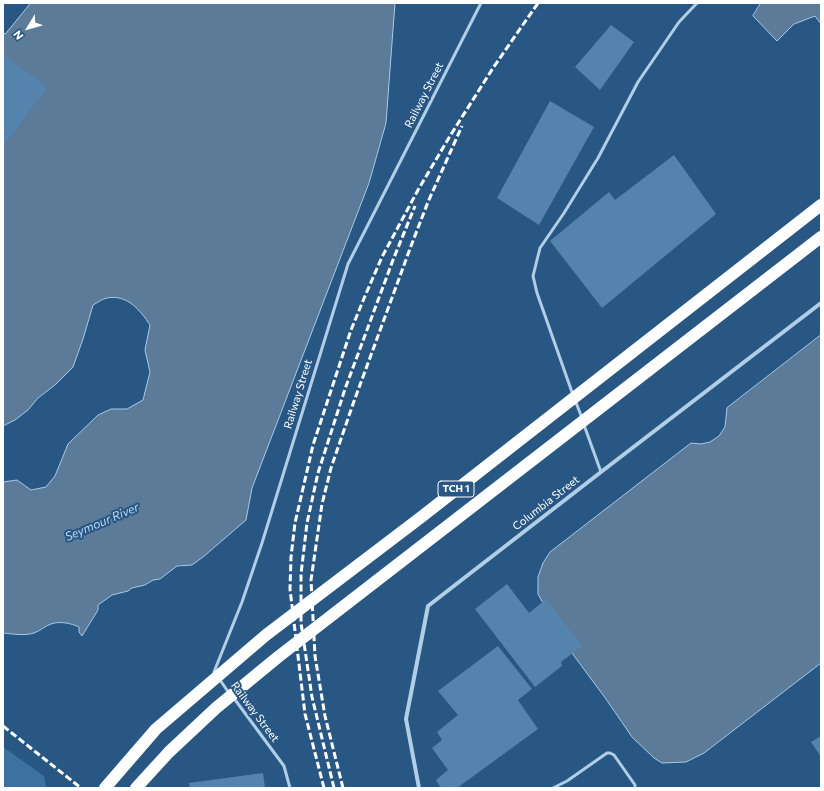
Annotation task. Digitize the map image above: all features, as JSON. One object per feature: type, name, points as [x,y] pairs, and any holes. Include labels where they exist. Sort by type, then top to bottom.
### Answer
[{"type":"highway","name":"TCH 1","points":[[105,788],[156,729],[266,634],[432,508],[821,206]]},
{"type":"highway","name":"TCH 1","points":[[136,788],[169,752],[210,714],[278,657],[821,237]]},
{"type":"street","name":"Columbia Street","points":[[419,788],[406,719],[428,606],[821,303]]},
{"type":"lane","name":"Railway Street","points":[[290,788],[284,766],[214,672],[242,602],[262,543],[348,264],[481,3]]},
{"type":"lane","points":[[601,472],[542,307],[533,276],[540,248],[564,213],[598,158],[638,82],[679,22],[697,3]]},
{"type":"lane","points":[[553,788],[567,781],[606,753],[610,753],[618,761],[636,788]]},
{"type":"shaded area","points":[[3,747],[44,776],[46,788],[3,788]]},
{"type":"water","name":"Seymour River","points":[[31,3],[395,3],[386,123],[369,183],[252,488],[246,520],[192,565],[177,566],[160,579],[153,580],[145,585],[132,588],[128,591],[112,595],[98,605],[98,610],[82,636],[79,632],[79,627],[72,624],[61,623],[51,624],[30,634],[3,633],[3,482],[17,480],[31,490],[46,487],[55,476],[68,444],[98,415],[111,409],[127,409],[143,400],[150,372],[145,350],[150,325],[132,304],[121,298],[107,298],[93,305],[73,367],[55,385],[38,398],[28,410],[15,420],[3,426],[3,32],[5,34]]},
{"type":"water","points":[[761,3],[821,3],[821,24],[815,16],[794,24],[777,41],[753,16]]},
{"type":"water","points":[[821,335],[821,663],[704,753],[686,762],[662,763],[654,758],[632,737],[566,645],[538,594],[538,577],[543,563],[550,552],[691,443],[701,444],[710,442],[719,436],[725,427],[727,408]]},
{"type":"building","points":[[611,25],[634,42],[600,90],[575,67]]},
{"type":"building","points":[[3,54],[47,88],[3,146]]},
{"type":"building","points":[[550,101],[594,127],[539,225],[497,198]]},
{"type":"building","points":[[674,155],[716,214],[602,308],[550,241],[609,192],[615,200]]},
{"type":"building","points":[[507,584],[529,613],[546,599],[582,646],[561,662],[562,666],[535,687],[475,609]]},
{"type":"building","points":[[498,646],[532,689],[518,700],[538,729],[457,788],[441,788],[436,780],[448,770],[432,748],[442,740],[437,732],[458,715],[438,691]]},
{"type":"building","points":[[821,736],[821,757],[811,742]]},
{"type":"building","points":[[263,773],[265,788],[190,788],[189,783]]},
{"type":"railway","points":[[324,788],[305,714],[290,589],[291,557],[295,523],[313,445],[351,330],[382,257],[418,190],[450,136],[493,68],[538,3]]},
{"type":"railway","points":[[343,788],[325,716],[315,656],[311,580],[322,504],[331,468],[353,404],[411,246],[428,202],[462,126]]},
{"type":"railway","points":[[334,788],[312,697],[301,623],[301,574],[307,523],[318,473],[345,389],[393,260],[415,206]]},
{"type":"railway","points":[[3,726],[81,788]]}]
